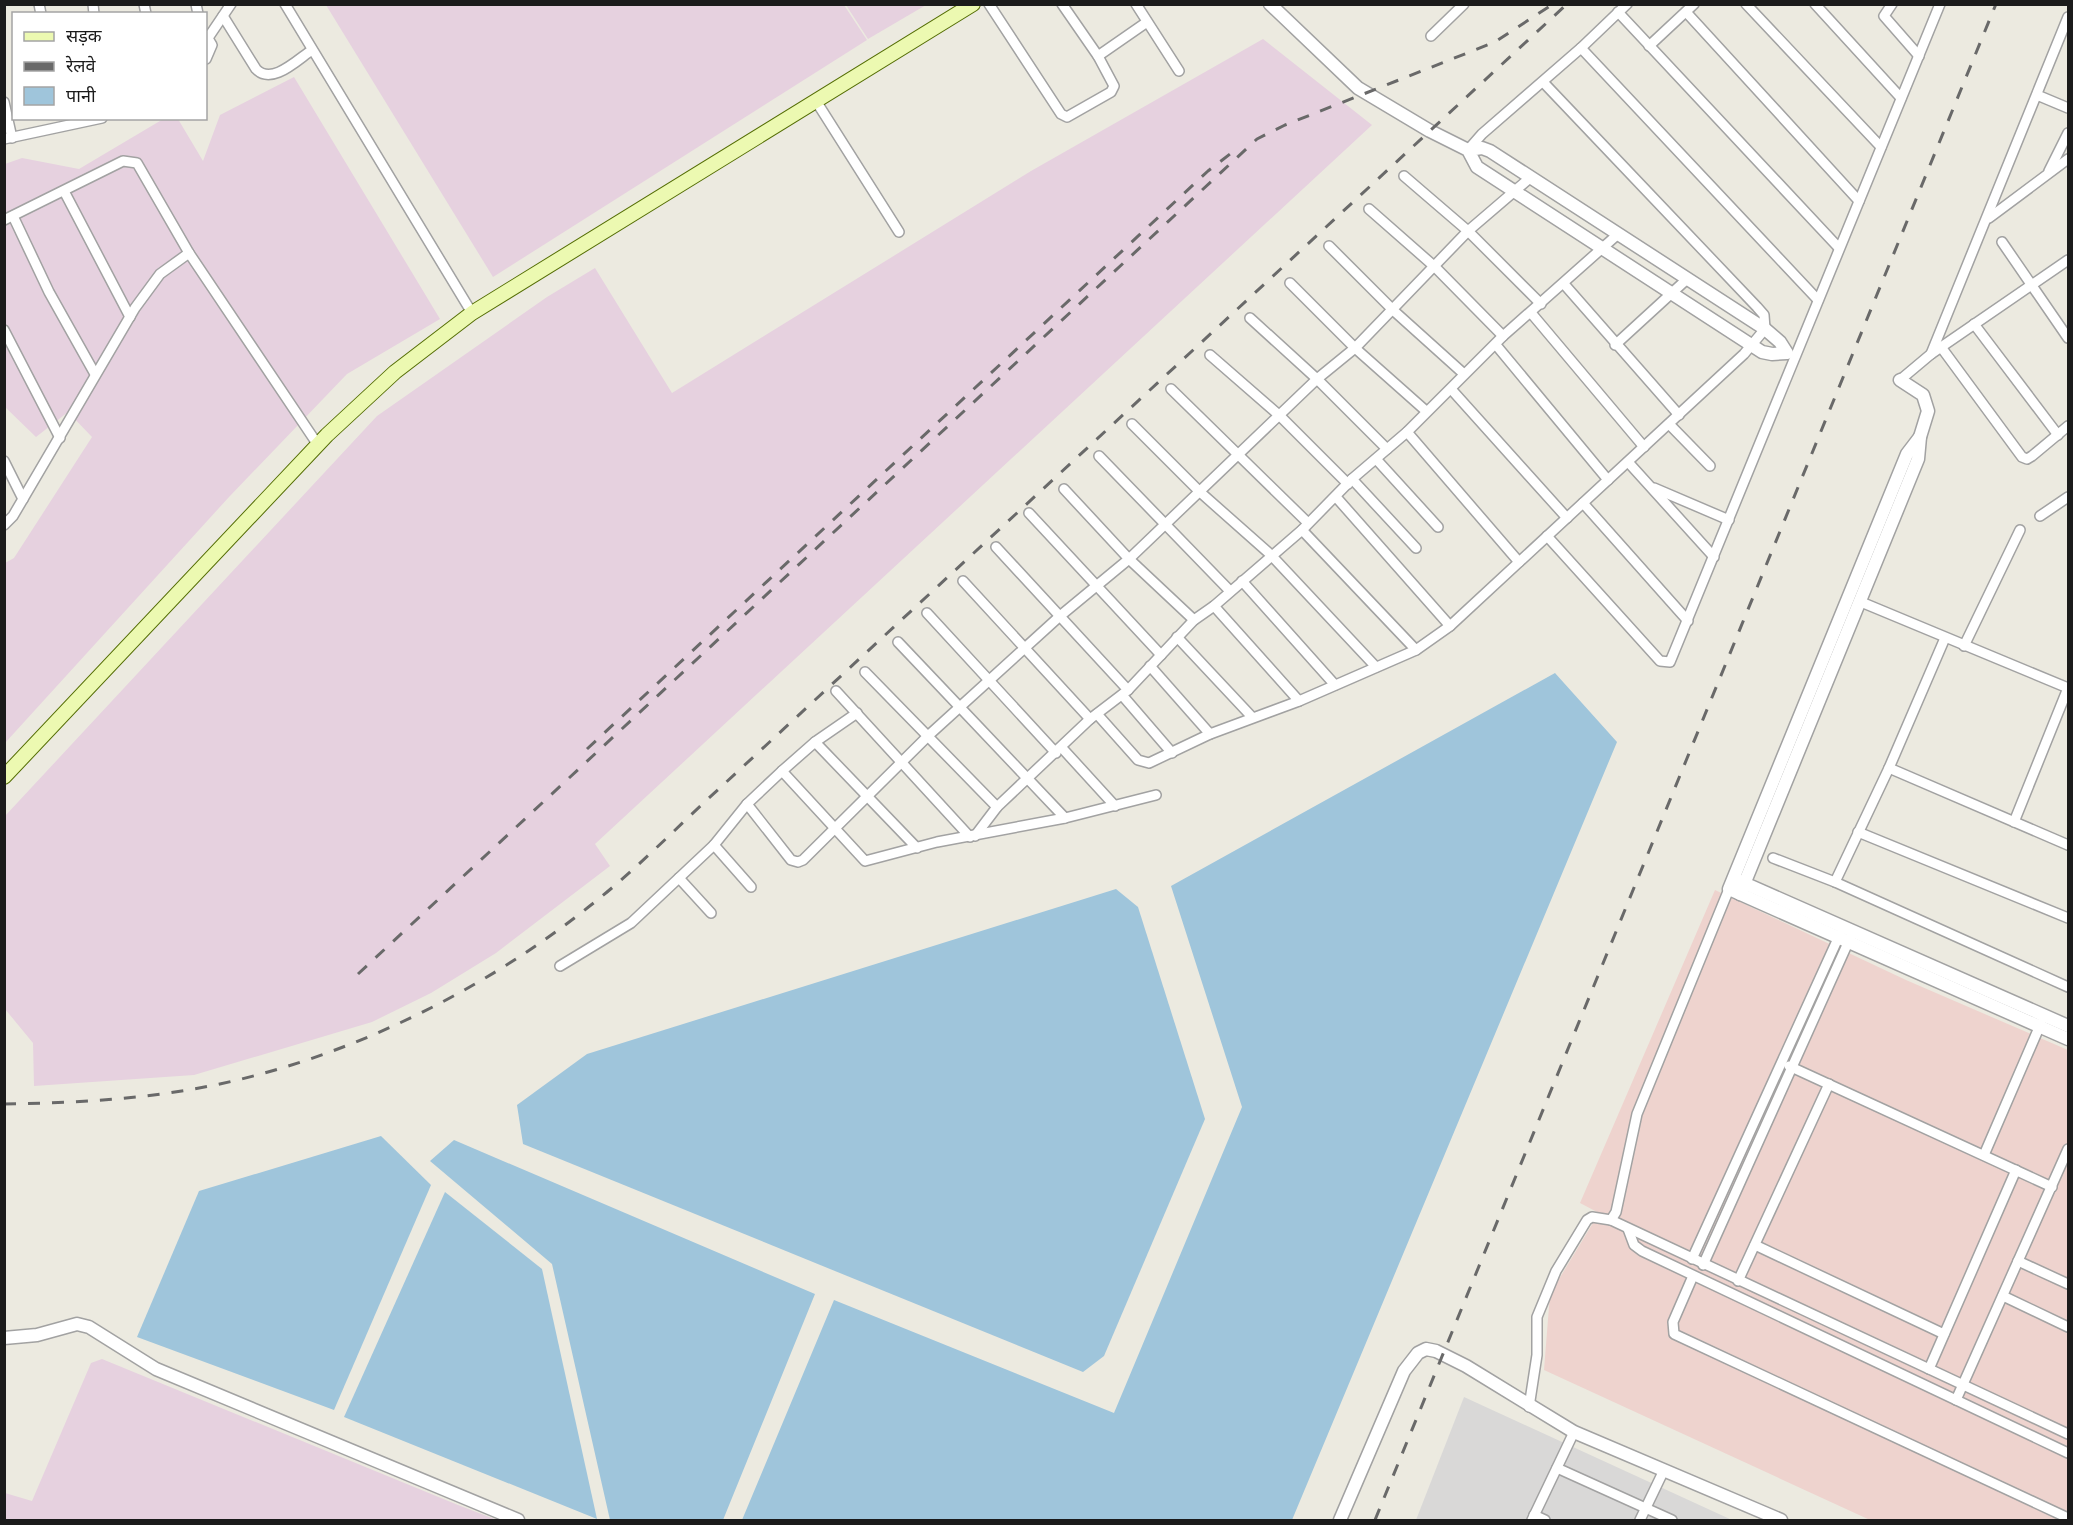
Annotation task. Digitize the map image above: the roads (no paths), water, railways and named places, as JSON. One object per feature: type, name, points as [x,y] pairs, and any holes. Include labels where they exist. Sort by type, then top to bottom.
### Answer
[{"type":"main road","points":[[4,777],[318,445],[395,372],[472,313],[973,4]]},
{"type":"street","points":[[207,57],[212,45],[207,36],[231,4]]},
{"type":"street","points":[[285,4],[472,313]]},
{"type":"street","points":[[989,4],[1064,117],[1071,116],[1114,90],[1113,81],[1098,56],[1062,4]]},
{"type":"street","points":[[1136,4],[1179,71]]},
{"type":"street","points":[[1270,4],[1358,88],[1430,131],[1468,150],[1485,148],[1765,329],[1780,342],[1787,353],[1772,354],[1752,346],[1670,295],[1604,249],[1477,167],[1468,150]]},
{"type":"street","points":[[1431,36],[1464,4]]},
{"type":"street","points":[[1468,150],[1627,4]]},
{"type":"street","points":[[1650,46],[1694,4]]},
{"type":"street","points":[[1746,4],[1881,147]]},
{"type":"street","points":[[1815,4],[1901,98]]},
{"type":"street","points":[[1547,536],[1660,661],[1665,664],[1673,658],[1940,4]]},
{"type":"street","points":[[1887,6],[1884,16],[1918,56]]},
{"type":"street","points":[[1618,12],[1839,248]]},
{"type":"street","points":[[1686,12],[1859,201]]},
{"type":"street","points":[[223,16],[256,69],[263,75],[274,75],[312,50]]},
{"type":"street","points":[[1931,354],[2068,17]]},
{"type":"street","points":[[1098,56],[1147,22]]},
{"type":"street","points":[[1581,48],[1818,300]]},
{"type":"street","points":[[963,581],[1093,717],[1142,762],[1149,763],[1210,734],[1299,701],[1416,650],[1450,626],[1679,415],[1752,346],[1765,329],[1764,315],[1757,307],[1543,82]]},
{"type":"street","points":[[2037,95],[2068,108]]},
{"type":"street","points":[[816,101],[899,232]]},
{"type":"street","points":[[4,102],[8,138],[63,123],[86,120]]},
{"type":"street","points":[[2047,173],[2068,133]]},
{"type":"street","points":[[1986,220],[2068,159]]},
{"type":"street","points":[[95,374],[9,218],[123,161],[133,160],[140,167],[189,253],[318,445]]},
{"type":"street","points":[[1404,176],[1468,231],[1540,304]]},
{"type":"street","points":[[747,804],[794,862],[803,860],[929,735],[1060,616],[1129,559],[1239,457],[1317,379],[1355,348],[1394,311],[1468,231],[1531,177]]},
{"type":"street","points":[[64,191],[130,317]]},
{"type":"street","points":[[1369,209],[1435,267],[1503,336]]},
{"type":"street","points":[[972,836],[997,807],[1093,717],[1125,692],[1194,620],[1214,606],[1229,590],[1305,526],[1350,482],[1407,432],[1503,336],[1532,314],[1540,304],[1617,235]]},
{"type":"street","points":[[2002,242],[2068,338]]},
{"type":"street","points":[[1329,246],[1394,311],[1464,374]]},
{"type":"street","points":[[4,525],[23,499],[60,438],[130,317],[160,274],[189,253]]},
{"type":"street","points":[[1611,1220],[1620,1201],[1637,1114],[1861,602],[1918,459],[1920,437],[1928,411],[1923,395],[1900,380],[1931,354],[2068,260]]},
{"type":"street","points":[[1615,345],[1686,280]]},
{"type":"street","points":[[1290,283],[1355,348],[1426,411]]},
{"type":"street","points":[[1564,284],[1615,345],[1679,415]]},
{"type":"street","points":[[1532,314],[1644,447]]},
{"type":"street","points":[[1250,318],[1317,379],[1387,449]]},
{"type":"street","points":[[1974,324],[2058,435]]},
{"type":"street","points":[[4,330],[60,438]]},
{"type":"street","points":[[1496,345],[1608,480]]},
{"type":"street","points":[[1941,347],[2022,457],[2027,459],[2032,456],[2068,426]]},
{"type":"street","points":[[1210,355],[1280,416],[1416,548]]},
{"type":"street","points":[[1171,389],[1305,526],[1416,650]]},
{"type":"street","points":[[1451,389],[1568,518]]},
{"type":"street","points":[[1132,424],[1200,492],[1271,555],[1377,667]]},
{"type":"street","points":[[1669,424],[1710,466]]},
{"type":"street","points":[[1407,432],[1519,562]]},
{"type":"street","points":[[1737,886],[1907,454],[1920,437]]},
{"type":"street","points":[[1099,456],[1164,526],[1229,590]]},
{"type":"street","points":[[1376,459],[1438,527]]},
{"type":"street","points":[[4,461],[23,499]]},
{"type":"street","points":[[1628,462],[1714,556]]},
{"type":"street","points":[[1650,486],[1729,520]]},
{"type":"street","points":[[1064,489],[1129,559],[1194,620]]},
{"type":"street","points":[[1335,497],[1450,626]]},
{"type":"street","points":[[2040,516],[2068,497]]},
{"type":"street","points":[[1583,503],[1688,621]]},
{"type":"street","points":[[1029,513],[1161,655]]},
{"type":"street","points":[[1964,646],[2020,530]]},
{"type":"street","points":[[996,547],[1060,616],[1125,692],[1172,753]]},
{"type":"street","points":[[1242,581],[1335,685]]},
{"type":"street","points":[[1861,602],[2068,688],[2014,822]]},
{"type":"street","points":[[1214,606],[1299,701]]},
{"type":"street","points":[[927,614],[990,681],[1115,806]]},
{"type":"street","points":[[1177,637],[1252,717]]},
{"type":"street","points":[[1835,882],[1890,768],[1945,638]]},
{"type":"street","points":[[898,642],[1065,818]]},
{"type":"street","points":[[1150,666],[1210,734]]},
{"type":"street","points":[[865,672],[997,807]]},
{"type":"street","points":[[836,691],[972,836]]},
{"type":"street","points":[[560,966],[623,929],[714,845],[747,804],[782,771],[815,742],[857,713]]},
{"type":"street","points":[[815,742],[917,848]]},
{"type":"street","points":[[1890,768],[2068,845]]},
{"type":"street","points":[[782,771],[865,861],[972,836],[1065,818],[1156,795]]},
{"type":"street","points":[[1858,832],[2068,918]]},
{"type":"street","points":[[714,845],[751,887]]},
{"type":"street","points":[[1773,858],[1835,882],[2068,987]]},
{"type":"street","points":[[679,878],[711,913]]},
{"type":"street","points":[[1737,886],[2042,1021],[2068,1039]]},
{"type":"street","points":[[1692,1259],[1782,1062],[1846,934]]},
{"type":"street","points":[[1703,1265],[1793,1067],[1846,934]]},
{"type":"street","points":[[2042,1021],[2068,1026]]},
{"type":"street","points":[[1984,1155],[2042,1021]]},
{"type":"street","points":[[1782,1062],[2052,1187]]},
{"type":"street","points":[[1738,1281],[1829,1084]]},
{"type":"street","points":[[1956,1400],[2068,1149]]},
{"type":"street","points":[[1929,1369],[2016,1170]]},
{"type":"street","points":[[1529,1407],[1537,1355],[1537,1317],[1544,1296],[1587,1220],[1592,1217],[1611,1220],[2068,1434]]},
{"type":"street","points":[[1628,1229],[1634,1245],[1642,1251],[2068,1453]]},
{"type":"street","points":[[1755,1245],[1944,1334]]},
{"type":"street","points":[[2018,1261],[2068,1284]]},
{"type":"street","points":[[1693,1276],[1672,1322],[1674,1334],[2068,1518]]},
{"type":"street","points":[[2003,1296],[2068,1327]]},
{"type":"street","points":[[4,1338],[37,1335],[77,1324],[89,1327],[156,1368],[518,1521]]},
{"type":"street","points":[[1340,1521],[1396,1387],[1411,1359],[1426,1349],[1436,1350],[1466,1366],[1529,1407],[1574,1432],[1781,1521]]},
{"type":"street","points":[[1545,1521],[1533,1518],[1574,1432]]},
{"type":"street","points":[[1557,1468],[1672,1521]]},
{"type":"street","points":[[1640,1521],[1664,1470]]},
{"type":"water","points":[[1555,673],[1617,742],[1292,1520],[742,1520],[834,1300],[1114,1413],[1242,1107],[1171,886]]},
{"type":"water","points":[[1116,889],[1138,907],[1205,1119],[1104,1356],[1083,1372],[523,1144],[517,1105],[587,1054]]},
{"type":"water","points":[[381,1136],[431,1185],[334,1410],[137,1337],[199,1191]]},
{"type":"water","points":[[454,1140],[815,1294],[723,1520],[610,1520],[552,1264],[430,1161]]},
{"type":"water","points":[[445,1192],[542,1269],[597,1519],[344,1417]]},
{"type":"railway","points":[[358,974],[1257,139],[1285,125],[1495,42],[1553,4]]},
{"type":"railway","points":[[4,1104],[147,1096],[224,1083],[280,1068],[336,1050],[392,1027],[445,1001],[545,939],[591,905],[641,862],[1567,4]]},
{"type":"railway","points":[[1375,1520],[1996,4]]},
{"type":"railway","points":[[587,749],[1208,171],[1230,154]]}]
